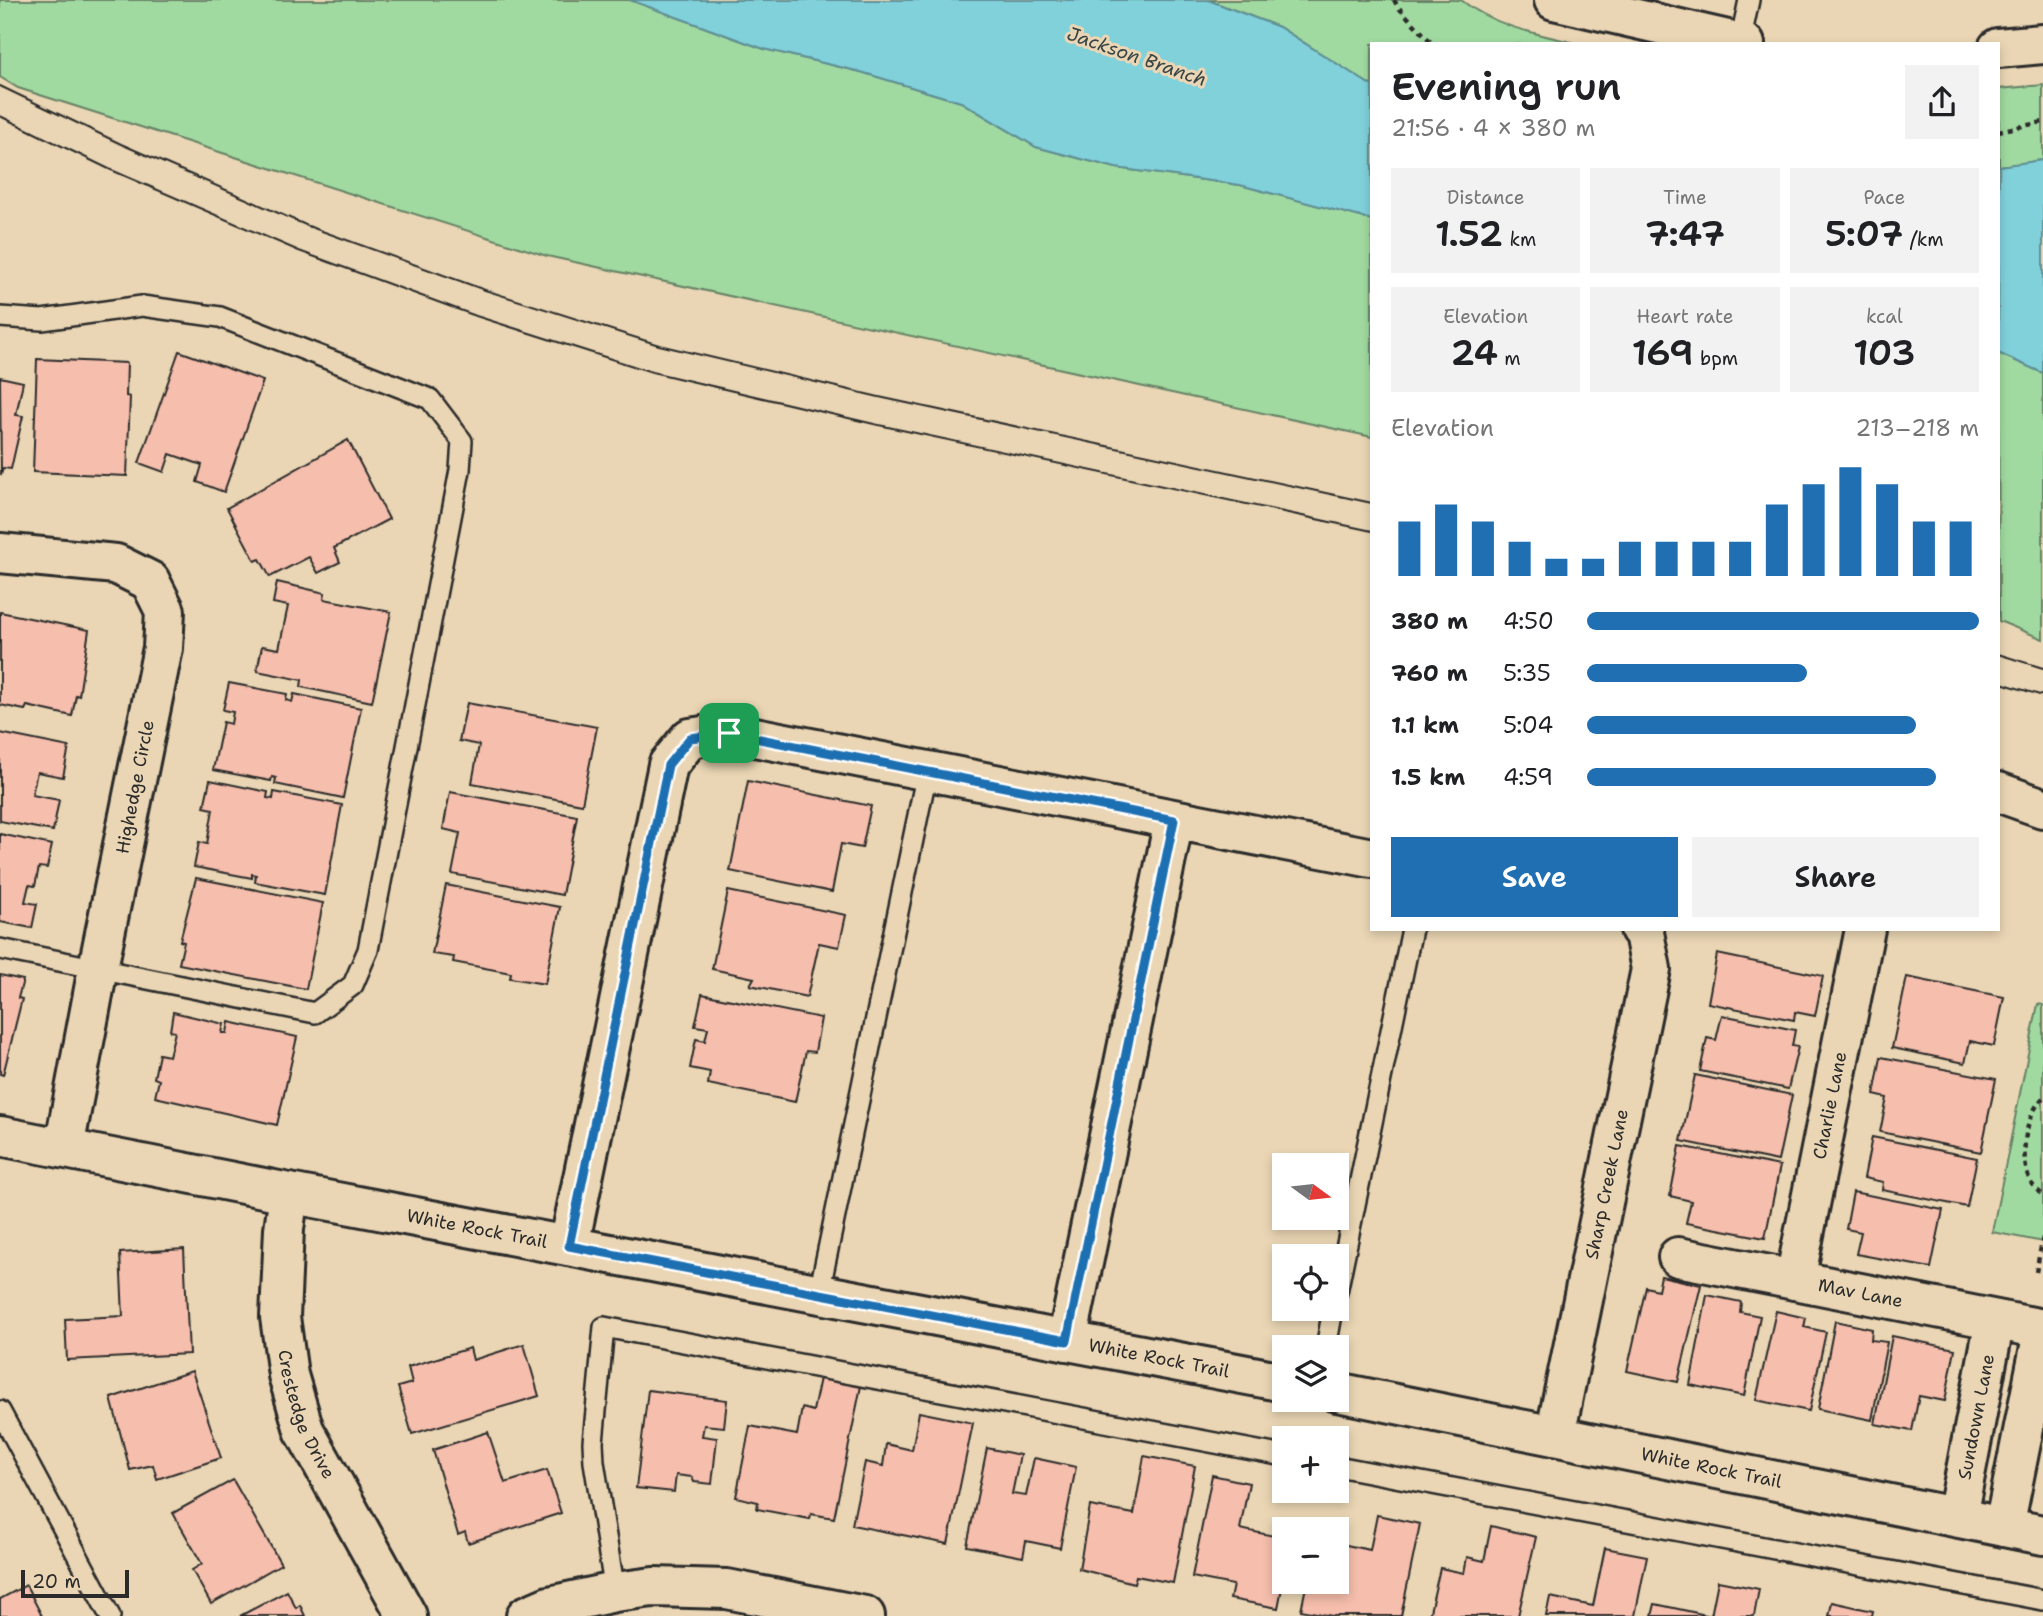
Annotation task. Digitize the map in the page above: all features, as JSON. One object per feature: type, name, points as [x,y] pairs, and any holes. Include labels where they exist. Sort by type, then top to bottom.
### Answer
[{"type":"street","points":[[1554,0],[1739,42]]},
{"type":"street","points":[[2000,48],[2043,44]]},
{"type":"street","name":"Highedge Circle","points":[[0,553],[116,564],[150,582],[165,611],[163,648],[64,1148]]},
{"type":"street","points":[[569,1246],[668,765],[690,738],[729,733],[1370,858]]},
{"type":"street","points":[[2000,793],[2043,808]]},
{"type":"street","points":[[1067,1341],[1174,820]]},
{"type":"street","name":"Sharp Creek Lane","points":[[1555,1436],[1651,969],[1642,931]]},
{"type":"street","name":"Charlie Lane","points":[[1795,1280],[1865,931]]},
{"type":"street","name":"White Rock Trail","points":[[0,1136],[1272,1380]]},
{"type":"street","name":"Crestedge Drive","points":[[289,1193],[284,1229],[280,1317],[288,1375],[304,1430],[407,1616]]},
{"type":"street","name":"Mav Lane","points":[[1678,1257],[2043,1331]]},
{"type":"street","name":"Sundown Lane","points":[[1957,1517],[1995,1320]]},
{"type":"street","points":[[2004,1527],[2043,1331]]},
{"type":"street","name":"White Rock Trail","points":[[1349,1394],[2043,1535]]},
{"type":"street","points":[[526,1616],[549,1606],[653,1587],[727,1588],[865,1616]]},
{"type":"lane","points":[[1743,42],[1749,0]]},
{"type":"lane","points":[[0,317],[42,320],[142,306],[220,317],[430,399],[462,441],[460,470],[371,937],[353,985],[315,1013],[0,949]]},
{"type":"lane","points":[[819,1293],[928,772]]},
{"type":"lane","points":[[1347,1244],[1412,931]]},
{"type":"lane","points":[[615,1592],[593,1443],[604,1327],[1272,1454]]},
{"type":"lane","points":[[0,1411],[110,1616]]},
{"type":"lane","points":[[1349,1468],[2043,1600]]},
{"type":"path","points":[[1394,0],[1431,42]]},
{"type":"path","points":[[2000,131],[2043,122]]},
{"type":"path","points":[[2043,1098],[2026,1130],[2025,1157],[2032,1184],[2043,1195]]},
{"type":"path","points":[[2035,1272],[2043,1237]]},
{"type":"green space","points":[[0,0],[630,0],[764,49],[861,72],[961,102],[1036,147],[1116,168],[1240,185],[1370,219],[1370,437],[547,256],[18,88],[0,77]]},
{"type":"green space","points":[[1208,0],[1461,0],[1503,23],[1571,42],[1370,42],[1370,85],[1279,27]]},
{"type":"green space","points":[[2043,85],[2043,160],[2000,166],[2000,89]]},
{"type":"green space","points":[[2000,354],[2043,373],[2043,639],[2000,621]]},
{"type":"green space","points":[[2038,1004],[2043,1005],[2043,1242],[1992,1232]]},
{"type":"water","name":"Jackson Branch","points":[[630,0],[1208,0],[1279,27],[1370,85],[1370,219],[1240,185],[1116,168],[1036,147],[961,102],[861,72],[764,49]]},
{"type":"water","points":[[2043,160],[2043,373],[2000,354],[2000,166]]},
{"type":"building","points":[[179,351],[263,381],[224,492],[197,482],[202,465],[170,454],[164,472],[139,463]]},
{"type":"building","points":[[37,359],[127,363],[126,396],[130,397],[127,476],[33,472]]},
{"type":"building","points":[[0,377],[23,382],[16,415],[23,416],[11,469],[3,468],[1,475]]},
{"type":"building","points":[[348,440],[389,519],[334,548],[340,562],[318,573],[309,557],[270,577],[260,559],[255,561],[227,508]]},
{"type":"building","points":[[277,582],[325,593],[324,599],[391,612],[372,702],[301,687],[302,680],[257,671],[262,646],[279,649],[288,606],[273,603]]},
{"type":"building","points":[[0,612],[89,630],[79,696],[76,695],[72,716],[27,706],[25,710],[0,705]]},
{"type":"building","points":[[229,683],[287,694],[286,700],[292,702],[294,694],[361,708],[343,798],[275,784],[276,778],[272,777],[271,781],[213,770],[223,722],[231,724],[233,712],[223,710]]},
{"type":"building","points":[[467,703],[597,727],[582,804],[472,783],[479,745],[459,741]]},
{"type":"building","points":[[0,733],[69,747],[63,777],[37,772],[32,795],[59,800],[53,831],[0,821]]},
{"type":"building","points":[[210,780],[268,792],[267,798],[273,799],[274,792],[342,805],[325,895],[255,882],[256,875],[252,874],[252,878],[194,867],[199,842],[207,844],[213,809],[204,807]]},
{"type":"building","points":[[748,781],[871,806],[862,848],[841,844],[832,892],[730,871]]},
{"type":"building","points":[[450,792],[577,816],[562,895],[452,874],[460,833],[443,829]]},
{"type":"building","points":[[0,834],[52,845],[47,868],[39,867],[35,886],[29,885],[25,902],[37,904],[32,928],[0,922]]},
{"type":"building","points":[[196,878],[323,903],[306,989],[179,964],[184,942],[180,941]]},
{"type":"building","points":[[446,885],[560,907],[545,984],[510,978],[511,973],[453,962],[454,957],[432,954]]},
{"type":"building","points":[[728,891],[846,915],[839,947],[819,943],[807,997],[750,985],[754,978],[712,969]]},
{"type":"building","points":[[1717,954],[1823,976],[1815,1016],[1795,1012],[1794,1020],[1708,1003]]},
{"type":"building","points":[[0,975],[23,980],[18,998],[22,999],[3,1075],[0,1074]]},
{"type":"building","points":[[1907,977],[2004,997],[1994,1046],[1970,1041],[1965,1063],[1892,1048]]},
{"type":"building","points":[[702,994],[821,1018],[815,1052],[806,1051],[795,1102],[708,1084],[710,1072],[690,1068],[696,1039],[705,1041],[708,1028],[695,1026]]},
{"type":"building","points":[[173,1012],[224,1024],[222,1033],[227,1033],[229,1022],[297,1037],[277,1125],[155,1097],[159,1080],[154,1078],[159,1054],[169,1056],[175,1032],[170,1031]]},
{"type":"building","points":[[1722,1015],[1795,1030],[1792,1046],[1798,1047],[1788,1089],[1700,1071],[1707,1038],[1716,1040]]},
{"type":"building","points":[[1881,1057],[1996,1079],[1981,1152],[1880,1132],[1887,1098],[1874,1095]]},
{"type":"building","points":[[1695,1075],[1792,1095],[1778,1161],[1681,1141]]},
{"type":"building","points":[[1872,1137],[1977,1158],[1967,1207],[1882,1190],[1883,1182],[1864,1178]]},
{"type":"building","points":[[1680,1146],[1780,1166],[1765,1238],[1686,1223],[1691,1201],[1670,1196]]},
{"type":"building","points":[[1853,1192],[1943,1210],[1931,1268],[1856,1254],[1861,1232],[1846,1229]]},
{"type":"building","points":[[184,1249],[189,1354],[67,1360],[65,1319],[123,1316],[120,1253]]},
{"type":"building","points":[[1661,1276],[1701,1285],[1678,1382],[1627,1371],[1646,1287],[1658,1290]]},
{"type":"building","points":[[1707,1295],[1741,1302],[1740,1312],[1760,1316],[1744,1396],[1690,1385]]},
{"type":"building","points":[[1776,1311],[1806,1318],[1804,1327],[1826,1332],[1809,1411],[1756,1400]]},
{"type":"building","points":[[1835,1321],[1872,1329],[1871,1340],[1887,1342],[1872,1420],[1818,1409]]},
{"type":"building","points":[[1892,1336],[1955,1349],[1945,1401],[1919,1396],[1912,1431],[1875,1424]]},
{"type":"building","points":[[524,1344],[539,1396],[412,1434],[398,1387],[412,1383],[408,1367],[470,1348],[473,1360]]},
{"type":"building","points":[[192,1371],[221,1458],[157,1479],[153,1465],[130,1470],[111,1398]]},
{"type":"building","points":[[820,1378],[861,1386],[834,1518],[811,1514],[810,1519],[757,1509],[758,1502],[736,1497],[750,1426],[797,1435],[802,1408],[813,1411]]},
{"type":"building","points":[[648,1390],[727,1400],[724,1427],[704,1425],[702,1436],[717,1438],[712,1484],[694,1482],[692,1477],[676,1475],[674,1492],[636,1488]]},
{"type":"building","points":[[919,1412],[973,1423],[948,1544],[852,1525],[865,1462],[883,1466],[886,1444],[912,1450]]},
{"type":"building","points":[[488,1432],[505,1483],[547,1470],[561,1513],[468,1543],[465,1532],[458,1535],[433,1450]]},
{"type":"building","points":[[987,1448],[1020,1455],[1012,1494],[1026,1496],[1034,1458],[1076,1467],[1060,1548],[1026,1541],[1023,1557],[967,1546]]},
{"type":"building","points":[[1144,1456],[1195,1466],[1173,1583],[1136,1576],[1134,1583],[1079,1569],[1090,1506],[1134,1514]]},
{"type":"building","points":[[1212,1475],[1249,1483],[1240,1529],[1272,1536],[1272,1594],[1281,1594],[1278,1608],[1230,1599],[1233,1585],[1192,1577]]},
{"type":"building","points":[[233,1480],[281,1564],[211,1604],[192,1570],[202,1564],[173,1513]]},
{"type":"building","points":[[1377,1515],[1420,1524],[1401,1616],[1332,1616],[1301,1610],[1304,1594],[1349,1594],[1349,1546],[1370,1550]]},
{"type":"building","points":[[1491,1526],[1536,1537],[1518,1616],[1429,1616],[1440,1568],[1464,1573],[1467,1557],[1484,1561]]},
{"type":"building","points":[[1605,1548],[1647,1556],[1635,1616],[1546,1616],[1550,1597],[1593,1606]]},
{"type":"building","points":[[1718,1581],[1759,1589],[1754,1616],[1711,1616]]},
{"type":"building","points":[[26,1585],[42,1616],[0,1616],[0,1599]]},
{"type":"building","points":[[287,1591],[296,1608],[300,1605],[305,1616],[240,1616]]},
{"type":"building","points":[[1832,1602],[1873,1611],[1872,1616],[1829,1616]]},
{"type":"building","points":[[1655,1604],[1711,1616],[1652,1616]]},
{"type":"tram line","points":[[0,86],[121,144],[308,226],[485,290],[659,345],[879,397],[1370,503]]},
{"type":"tram line","points":[[0,116],[109,169],[299,251],[476,316],[652,372],[874,424],[1370,531]]},
{"type":"tram line","points":[[2000,655],[2043,668]]},
{"type":"tram line","points":[[2000,683],[2043,696]]},
{"type":"route","points":[[729,733],[1174,820],[1067,1341],[569,1246],[668,765],[690,738],[729,733]]}]
